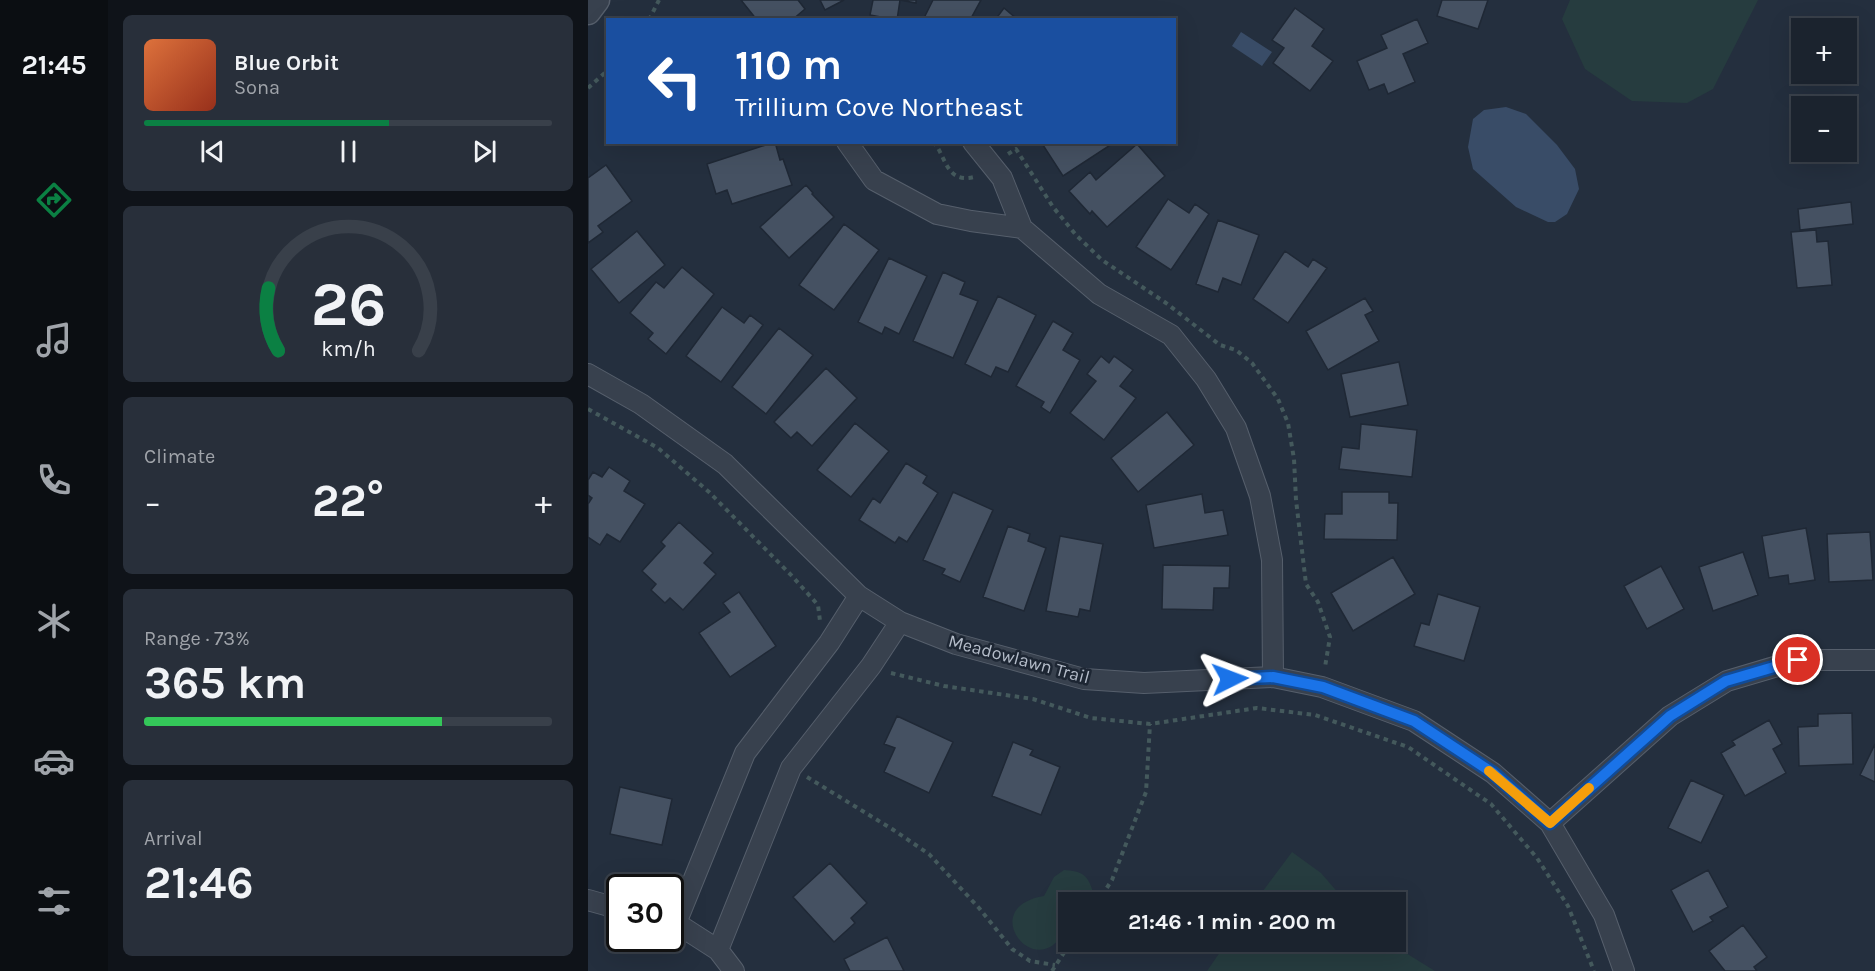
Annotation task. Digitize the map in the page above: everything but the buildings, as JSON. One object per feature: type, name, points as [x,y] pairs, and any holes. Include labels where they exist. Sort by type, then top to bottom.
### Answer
[{"type":"street","points":[[588,12],[597,0]]},
{"type":"street","points":[[848,144],[874,180],[937,214],[971,222],[1022,228]]},
{"type":"street","points":[[975,144],[1002,177],[1022,228],[1099,294],[1171,335],[1206,379],[1236,428],[1260,496],[1272,560],[1273,677]]},
{"type":"street","name":"Meadowlawn Trail","points":[[588,375],[641,404],[725,464],[859,596],[900,622],[956,644],[1084,679],[1144,683],[1273,677],[1323,687],[1414,721],[1493,773],[1550,823],[1604,915],[1624,971]]},
{"type":"street","points":[[684,897],[745,753],[829,643],[859,596]]},
{"type":"street","points":[[718,950],[791,768],[871,666],[900,622]]},
{"type":"street","points":[[1550,823],[1670,716],[1726,681],[1798,660],[1875,660]]},
{"type":"street","points":[[588,900],[606,905]]},
{"type":"street","points":[[684,930],[718,950],[734,971]]},
{"type":"path","points":[[650,18],[659,0]]},
{"type":"path","points":[[588,88],[606,72]]},
{"type":"path","points":[[1104,892],[1112,880],[1146,792],[1150,724]]},
{"type":"path","points":[[791,768],[929,854],[979,908],[1012,950],[1030,961],[1055,965]]},
{"type":"path","points":[[1052,971],[1064,952]]},
{"type":"green space","points":[[1570,0],[1758,0],[1713,89],[1687,103],[1632,101],[1585,69],[1562,19]]},
{"type":"green space","points":[[1292,852],[1321,873],[1337,892],[1262,892]]},
{"type":"green space","points":[[1064,870],[1075,871],[1086,878],[1093,892],[1058,892],[1058,941],[1042,950],[1031,948],[1021,942],[1012,922],[1016,911],[1026,902],[1044,896],[1054,877]]},
{"type":"green space","points":[[1220,952],[1404,952],[1435,971],[1207,971]]},
{"type":"water","points":[[1241,32],[1272,52],[1262,66],[1232,46]]},
{"type":"water","points":[[1506,107],[1526,114],[1557,145],[1575,169],[1579,189],[1567,214],[1555,222],[1548,222],[1516,207],[1473,169],[1468,147],[1473,119],[1484,110]]},
{"type":"slow traffic","points":[[1489,771],[1550,823],[1589,788]]},
{"type":"route","points":[[1230,679],[1273,677],[1323,687],[1414,721],[1493,773],[1550,823],[1670,716],[1726,681],[1798,660]]}]
